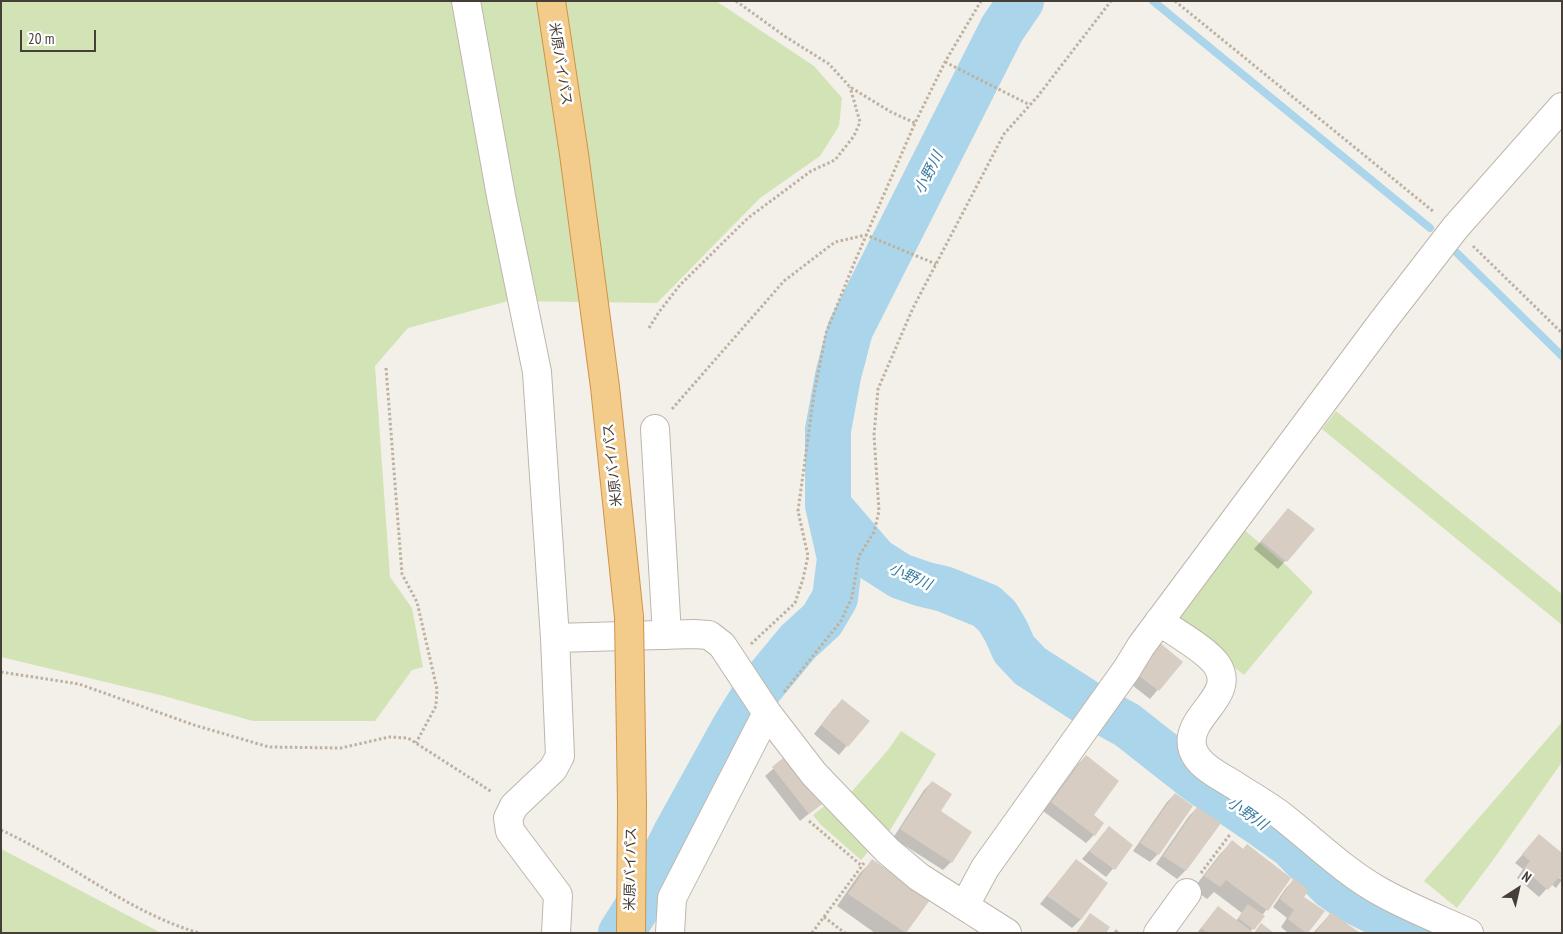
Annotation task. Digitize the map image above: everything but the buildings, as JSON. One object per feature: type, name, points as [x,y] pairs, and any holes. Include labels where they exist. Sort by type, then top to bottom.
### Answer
[{"type":"highway","name":"米原バイパス","points":[[551,1],[574,154],[605,387],[629,617],[632,805],[631,933]]},
{"type":"street","points":[[466,1],[536,372],[555,638],[560,756],[553,769],[514,806],[508,818],[510,831],[558,895],[556,933]]},
{"type":"street","points":[[965,905],[985,868],[1159,621],[1383,321],[1454,228],[1562,107]]},
{"type":"street","points":[[655,429],[667,635]]},
{"type":"street","points":[[1159,621],[1203,652],[1216,664],[1223,680],[1218,694],[1201,717],[1192,734],[1193,750],[1204,765],[1282,816],[1354,875],[1383,893],[1469,933]]},
{"type":"street","points":[[555,638],[694,634],[709,636],[722,645],[764,710],[814,774],[880,842],[919,877],[1007,933]]},
{"type":"street","points":[[670,933],[672,898],[764,710]]},
{"type":"street","points":[[1158,933],[1187,893]]},
{"type":"path","points":[[736,1],[786,37],[830,64],[850,86],[891,112],[915,123]]},
{"type":"path","points":[[738,671],[780,618],[795,603],[803,579],[808,556],[798,511],[814,394],[826,333],[915,123],[945,62],[981,1]]},
{"type":"path","points":[[764,710],[841,621],[852,597],[859,556],[874,532],[879,510],[874,435],[878,389],[913,308],[1004,134],[1030,105],[1111,1]]},
{"type":"path","points":[[1175,1],[1454,228],[1562,333]]},
{"type":"path","points":[[945,62],[1030,105]]},
{"type":"path","points":[[649,328],[680,285],[748,218],[811,171],[835,160],[854,136],[860,122],[850,86]]},
{"type":"path","points":[[655,429],[784,281],[835,242],[866,235],[872,236],[936,264]]},
{"type":"path","points":[[386,368],[402,574],[417,602],[437,689],[436,706],[416,743]]},
{"type":"path","points":[[1,672],[79,684],[194,724],[269,747],[341,748],[390,737],[408,738],[514,806]]},
{"type":"path","points":[[809,821],[862,867]]},
{"type":"path","points":[[1,830],[26,841],[140,909],[198,933]]},
{"type":"path","points":[[1187,893],[1231,833]]},
{"type":"path","points":[[812,933],[880,842]]},
{"type":"path","points":[[824,917],[845,933]]},
{"type":"green space","points":[[1,1],[716,1],[814,66],[842,98],[839,126],[820,156],[760,198],[657,303],[508,301],[408,328],[375,366],[390,577],[412,608],[423,667],[412,670],[375,721],[253,721],[164,696],[1,657]]},
{"type":"green space","points":[[1336,411],[1562,594],[1562,625],[1322,429]]},
{"type":"green space","points":[[1243,529],[1287,566],[1313,592],[1244,675],[1177,624],[1176,617]]},
{"type":"green space","points":[[1562,722],[1562,762],[1457,908],[1424,881]]},
{"type":"green space","points":[[901,731],[936,754],[886,837],[846,798],[888,750]]},
{"type":"green space","points":[[828,803],[872,847],[861,860],[820,824],[813,815]]},
{"type":"green space","points":[[1,849],[7,852],[161,933],[1,933]]},
{"type":"waterway","name":"小野川","points":[[621,933],[645,895],[676,833],[755,694],[798,642],[822,620],[835,598],[840,558],[828,505],[828,430],[838,376],[850,330],[1002,29],[1021,1]]},
{"type":"waterway","points":[[1153,1],[1430,228]]},
{"type":"waterway","points":[[1457,253],[1562,356]]},
{"type":"waterway","name":"小野川","points":[[831,509],[875,560],[900,576],[944,589],[986,606],[997,616],[1014,649],[1030,666],[1089,704],[1127,725],[1197,780],[1291,845],[1331,886],[1348,898],[1406,924],[1418,933]]}]
